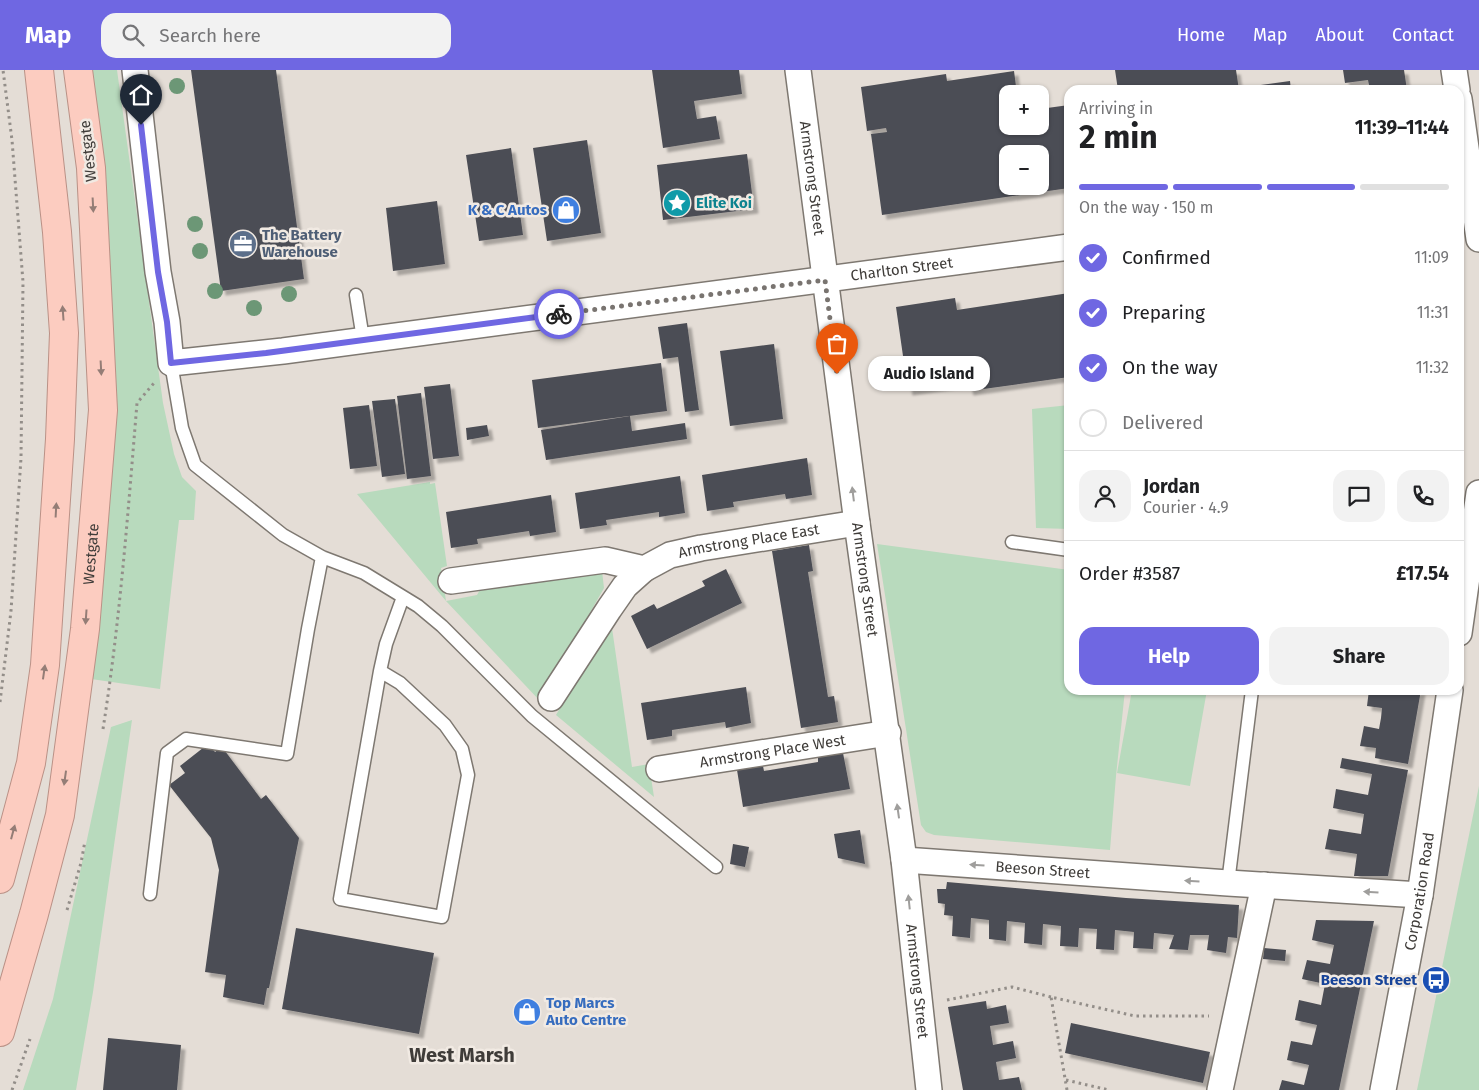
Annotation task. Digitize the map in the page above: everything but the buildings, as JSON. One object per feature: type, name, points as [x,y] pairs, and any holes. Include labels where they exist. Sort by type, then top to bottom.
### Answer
[{"type":"highway","points":[[0,879],[31,763],[45,665],[60,439],[64,333],[57,232],[39,70]]},
{"type":"highway","name":"Westgate","points":[[0,1032],[60,815],[85,629],[103,410],[91,168],[78,70]]},
{"type":"street","points":[[135,70],[158,272],[168,331],[171,363]]},
{"type":"street","name":"Armstrong Street","points":[[798,70],[857,524],[888,733],[929,1090]]},
{"type":"street","points":[[1454,70],[1456,85]]},
{"type":"street","points":[[1464,173],[1465,188],[1479,239]]},
{"type":"street","name":"Charlton Street","points":[[171,363],[231,357],[1064,248]]},
{"type":"street","points":[[1464,598],[1479,493]]},
{"type":"street","name":"Armstrong Place East","points":[[551,698],[608,609],[625,586],[644,569],[670,555],[701,548],[857,524]]},
{"type":"street","points":[[451,581],[605,560],[644,569]]},
{"type":"street","name":"Corporation Road","points":[[1382,1090],[1420,895],[1449,695]]},
{"type":"street","name":"Armstrong Place West","points":[[659,769],[888,733]]},
{"type":"street","name":"Beeson Street","points":[[904,860],[1420,895]]},
{"type":"street","points":[[1220,1090],[1264,885]]},
{"type":"lane","points":[[356,295],[363,339]]},
{"type":"lane","points":[[171,363],[182,428],[187,447],[195,465],[284,535],[322,557],[364,573],[418,606],[442,626],[532,716],[716,867]]},
{"type":"lane","points":[[1012,542],[1064,549]]},
{"type":"lane","points":[[150,894],[167,754],[186,739],[287,754],[322,557]]},
{"type":"lane","points":[[380,671],[400,683],[445,725],[462,748],[468,775],[442,918],[340,898],[380,671],[386,644],[403,597]]},
{"type":"lane","points":[[1228,883],[1251,695]]},
{"type":"path","points":[[0,702],[11,611],[21,458],[23,282],[12,140],[3,70]]},
{"type":"path","points":[[920,1005],[1012,987],[1135,1016],[1236,1016]]},
{"type":"path","points":[[1051,997],[1067,1090]]},
{"type":"path","points":[[1066,1080],[1109,1090]]},
{"type":"green space","points":[[87,70],[117,70],[163,403],[174,454],[182,477],[196,491],[194,520],[179,520],[160,689],[91,679]]},
{"type":"green space","points":[[1064,406],[1064,529],[1036,528],[1032,409]]},
{"type":"green space","points":[[430,482],[430,484],[435,483],[447,566],[441,568],[446,601],[357,494]]},
{"type":"green space","points":[[877,544],[1064,569],[1064,695],[1124,695],[1110,850],[934,835],[926,832],[921,825]]},
{"type":"green space","points":[[602,571],[604,588],[540,701],[446,601],[477,595],[481,588]]},
{"type":"green space","points":[[612,628],[632,767],[649,764],[654,797],[556,715],[583,668]]},
{"type":"green space","points":[[1131,695],[1206,695],[1190,786],[1117,773]]},
{"type":"green space","points":[[132,720],[93,992],[76,1090],[23,1090],[53,999],[111,727]]},
{"type":"green space","points":[[1479,786],[1479,1090],[1417,1090]]},
{"type":"way so far","points":[[559,314],[825,280],[837,374]]},
{"type":"place","name":"Elite Koi","points":[[677,203]]},
{"type":"place","name":"K & C Autos","points":[[566,210]]},
{"type":"place","name":"The Battery Warehouse","points":[[243,244]]},
{"type":"place","name":"Audio Island","points":[[837,374]]},
{"type":"place","name":"Beeson Street","points":[[1436,980]]},
{"type":"place","name":"Top Marcs Auto Centre","points":[[527,1012]]},
{"type":"district","name":"West Marsh","points":[[462,1055]]},
{"type":"route","points":[[141,125],[162,304],[167,322],[171,363],[266,353],[559,314]]}]
